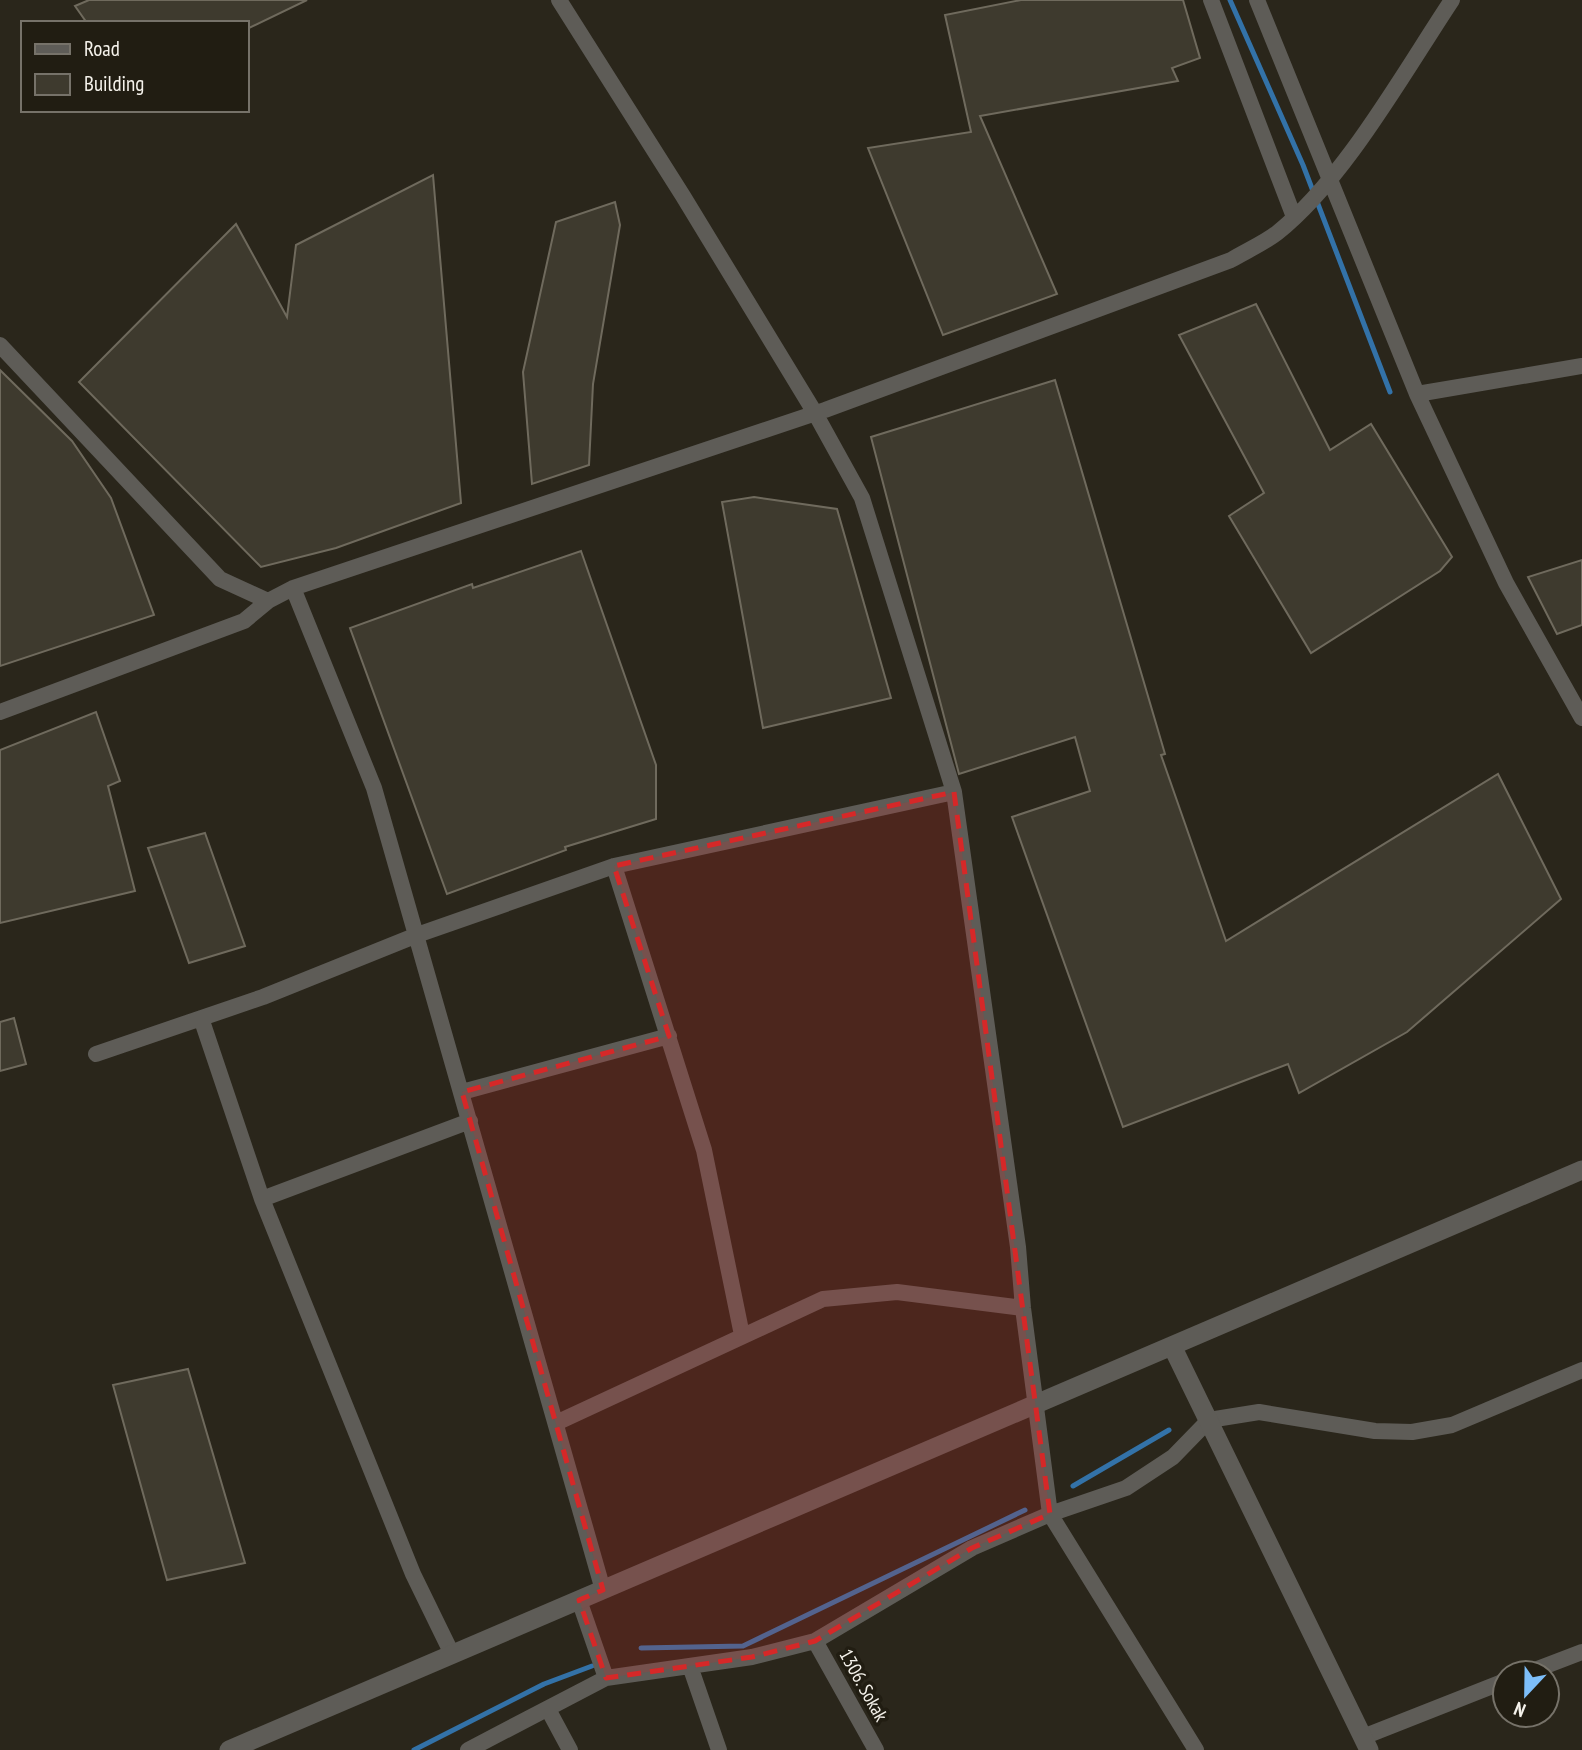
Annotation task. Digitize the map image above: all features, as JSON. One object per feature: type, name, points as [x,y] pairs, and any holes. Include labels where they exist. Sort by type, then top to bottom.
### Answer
[{"type":"street","points":[[559,0],[683,196],[815,413],[862,498],[954,792],[1018,1247],[1023,1308],[1050,1514],[1196,1750]]},
{"type":"street","points":[[1211,0],[1294,217]]},
{"type":"street","points":[[1257,0],[1417,394],[1506,583],[1582,718]]},
{"type":"street","points":[[0,712],[244,621],[268,601],[293,588],[375,563],[815,413],[1231,260],[1276,233],[1316,197],[1452,0]]},
{"type":"street","points":[[0,345],[220,579],[268,601]]},
{"type":"street","points":[[1417,394],[1582,366]]},
{"type":"street","points":[[293,588],[374,788],[603,1590]]},
{"type":"street","points":[[96,1054],[201,1018],[417,935],[614,866],[954,792]]},
{"type":"street","points":[[614,866],[704,1150],[742,1335]]},
{"type":"street","points":[[201,1018],[262,1199],[413,1574],[452,1654]]},
{"type":"street","points":[[462,1093],[669,1036]]},
{"type":"street","points":[[262,1199],[470,1121]]},
{"type":"street","points":[[229,1750],[1582,1170]]},
{"type":"street","points":[[556,1423],[824,1299],[897,1292],[1023,1308]]},
{"type":"street","points":[[1172,1346],[1366,1744],[1491,1687]]},
{"type":"street","points":[[468,1750],[549,1711],[606,1678],[752,1657],[815,1641],[972,1548],[1050,1514],[1126,1488],[1173,1458],[1209,1420],[1259,1412],[1375,1431],[1412,1432],[1452,1425],[1582,1370]]},
{"type":"street","points":[[579,1600],[606,1678]]},
{"type":"street","name":"1306. Sokak","points":[[815,1641],[876,1750]]},
{"type":"street","points":[[1561,1660],[1582,1652]]},
{"type":"street","points":[[690,1666],[719,1750]]},
{"type":"street","points":[[549,1711],[570,1750]]},
{"type":"highlighted area","points":[[954,792],[1050,1514],[972,1548],[815,1641],[752,1657],[606,1678],[579,1600],[603,1590],[462,1092],[669,1036],[614,866]]},
{"type":"building","points":[[89,0],[307,0],[248,29],[248,21],[86,21],[75,6]]},
{"type":"building","points":[[1021,0],[1183,0],[1200,58],[1172,68],[1178,81],[980,116],[1057,294],[943,335],[868,148],[971,132],[945,15]]},
{"type":"building","points":[[433,175],[461,503],[336,548],[261,567],[79,382],[236,224],[287,317],[296,245]]},
{"type":"building","points":[[615,202],[620,225],[593,384],[589,465],[532,484],[523,372],[556,222]]},
{"type":"building","points":[[1256,304],[1330,450],[1371,424],[1452,557],[1440,571],[1311,653],[1229,516],[1264,493],[1179,335]]},
{"type":"building","points":[[0,370],[72,441],[111,498],[154,615],[0,666]]},
{"type":"building","points":[[1055,380],[1165,754],[1161,755],[1226,941],[1498,774],[1561,899],[1407,1032],[1299,1093],[1288,1064],[1123,1127],[1012,817],[1090,791],[1075,737],[959,774],[871,437]]},
{"type":"building","points":[[754,497],[837,509],[891,698],[763,728],[722,502]]},
{"type":"building","points":[[581,551],[656,765],[656,819],[565,847],[566,850],[447,894],[350,628],[472,584],[473,588]]},
{"type":"building","points":[[1582,560],[1582,625],[1557,634],[1528,577]]},
{"type":"building","points":[[96,712],[120,781],[108,786],[135,891],[0,923],[0,750]]},
{"type":"building","points":[[205,833],[245,946],[189,963],[148,848]]},
{"type":"building","points":[[14,1018],[26,1064],[0,1071],[0,1022]]},
{"type":"building","points":[[188,1369],[245,1563],[167,1580],[113,1385]]},
{"type":"waterway","points":[[1230,0],[1303,165],[1390,392]]},
{"type":"waterway","points":[[1073,1486],[1169,1430]]},
{"type":"waterway","points":[[641,1648],[743,1646],[1025,1510]]},
{"type":"waterway","points":[[414,1750],[544,1684],[592,1666]]}]
